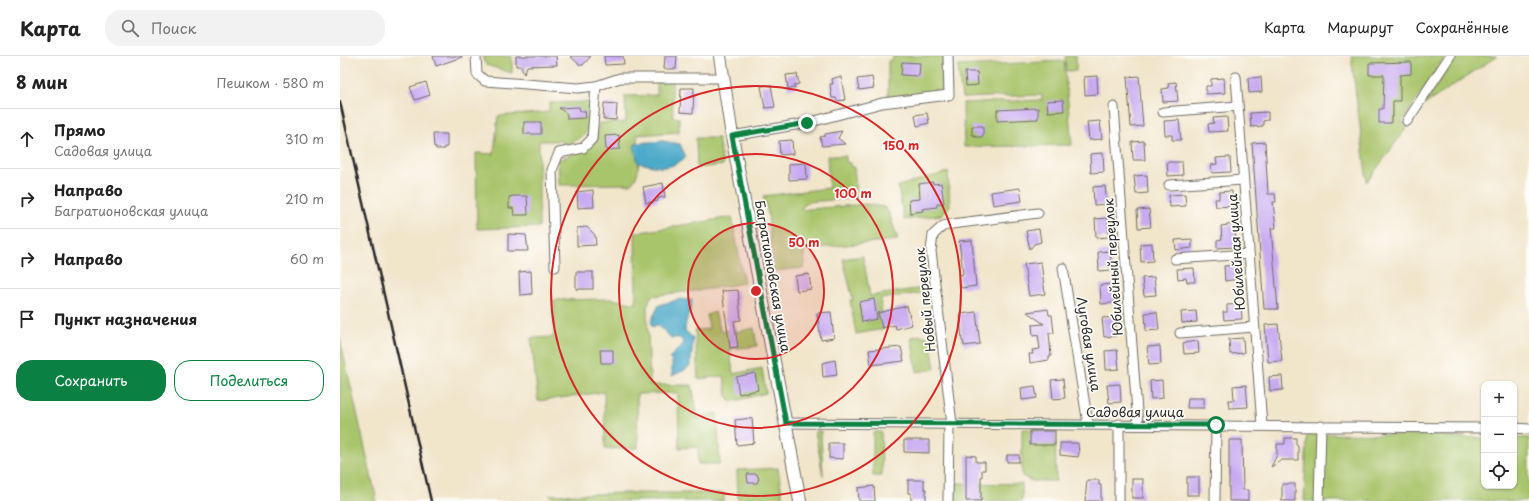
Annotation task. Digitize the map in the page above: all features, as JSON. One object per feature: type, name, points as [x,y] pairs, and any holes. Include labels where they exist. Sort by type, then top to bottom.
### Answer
[{"type":"main road","name":"Багратионовская улица","points":[[720,56],[732,136],[800,501]]},
{"type":"street","points":[[476,56],[477,74],[485,81],[578,88],[596,86],[620,78],[723,78]]},
{"type":"street","points":[[732,136],[807,123],[882,102],[949,95],[948,56]]},
{"type":"street","points":[[1407,121],[1450,56]]},
{"type":"street","name":"Юбилейная улица","points":[[1236,77],[1262,426]]},
{"type":"street","points":[[554,267],[552,170],[559,152],[582,148],[592,139],[596,86]]},
{"type":"street","points":[[1163,112],[1238,106]]},
{"type":"street","name":"Юбилейный переулок","points":[[1114,107],[1138,424]]},
{"type":"street","points":[[1169,185],[1243,180]]},
{"type":"street","name":"Новый переулок","points":[[951,424],[931,251],[933,235],[943,226],[952,224],[1038,213]]},
{"type":"street","points":[[1175,259],[1249,254]]},
{"type":"street","name":"Луговая улица","points":[[1063,268],[1088,424]]},
{"type":"street","points":[[1180,333],[1254,327]]},
{"type":"street","name":"Садовая улица","points":[[786,423],[1138,424],[1481,428]]},
{"type":"street","points":[[948,501],[951,424]]},
{"type":"street","points":[[1119,424],[1119,501]]},
{"type":"street","points":[[1215,501],[1216,425]]},
{"type":"street","points":[[1319,501],[1321,426]]},
{"type":"street","points":[[1517,428],[1529,429]]},
{"type":"green space","points":[[484,56],[512,56],[512,73],[486,65],[483,60]]},
{"type":"green space","points":[[893,56],[943,56],[942,88],[938,94],[888,98],[888,61],[893,59]]},
{"type":"green space","points":[[1065,56],[1076,56],[1076,71],[1066,71]]},
{"type":"green space","points":[[1351,56],[1443,56],[1444,58],[1401,123],[1410,123],[1367,182]]},
{"type":"green space","points":[[1455,56],[1497,56],[1424,105]]},
{"type":"green space","points":[[1064,61],[1072,145],[964,147],[963,103],[1042,100],[1042,95],[962,98],[958,66]]},
{"type":"green space","points":[[657,78],[672,79],[673,117],[679,118],[679,132],[637,135],[639,161],[635,180],[631,184],[559,185],[558,160],[593,145],[599,123],[626,122],[625,96],[657,95]]},
{"type":"green space","points":[[592,102],[589,126],[584,135],[563,145],[563,141],[539,141],[539,227],[477,229],[476,153],[494,154],[498,116],[549,112],[549,103]]},
{"type":"green space","points":[[696,138],[718,138],[723,165],[697,168]]},
{"type":"green space","points":[[827,156],[846,156],[846,162],[850,163],[851,167],[854,167],[857,198],[807,202],[800,210],[866,204],[884,207],[889,213],[898,240],[804,249],[804,268],[773,271],[768,213],[763,196],[829,188]]},
{"type":"green space","points":[[948,172],[950,206],[941,215],[904,220],[898,186]]},
{"type":"green space","points":[[732,217],[744,283],[710,289],[651,296],[647,307],[650,385],[692,385],[698,418],[717,413],[720,464],[698,464],[698,447],[679,448],[678,393],[637,394],[638,448],[605,449],[604,392],[538,401],[531,338],[554,337],[554,300],[612,299],[636,304],[635,233]]},
{"type":"green space","points":[[863,256],[870,296],[922,288],[922,293],[880,299],[884,329],[856,334],[850,300],[853,300],[843,259]]},
{"type":"green space","points":[[715,312],[721,332],[736,328],[737,332],[754,328],[757,346],[730,349],[733,374],[762,368],[766,393],[731,402],[727,397],[724,376],[698,379],[695,330],[709,329],[707,315]]},
{"type":"green space","points":[[921,335],[930,338],[935,369],[917,372],[911,337]]},
{"type":"green space","points":[[340,339],[377,501],[340,501]]},
{"type":"green space","points":[[1022,429],[1055,429],[1056,481],[1032,481],[1022,476]]},
{"type":"green space","points":[[815,431],[821,431],[823,476]]},
{"type":"green space","points":[[873,432],[881,432],[882,476],[873,476]]},
{"type":"green space","points":[[1307,434],[1448,435],[1448,437],[1481,438],[1481,489],[1517,489],[1517,438],[1529,438],[1529,501],[1304,501]]},
{"type":"green space","points":[[778,468],[783,501],[738,501],[737,470]]},
{"type":"green space","points":[[956,483],[1022,484],[1022,501],[956,501]]},
{"type":"green space","points":[[724,493],[724,501],[554,501],[550,495]]},
{"type":"water","points":[[663,141],[680,144],[686,157],[668,167],[658,167],[638,163],[634,146],[636,143]]},
{"type":"water","points":[[680,299],[692,300],[685,330],[693,338],[691,365],[685,370],[672,376],[672,362],[669,358],[684,343],[680,338],[671,338],[658,325],[652,327],[651,321],[659,305]]},
{"type":"building","points":[[433,56],[462,56],[462,57],[436,66]]},
{"type":"building","points":[[516,56],[556,56],[557,65],[527,66],[524,74],[521,66],[516,66]]},
{"type":"building","points":[[570,56],[591,56],[583,65],[580,65]]},
{"type":"building","points":[[604,56],[623,56],[624,64],[605,65]]},
{"type":"building","points":[[665,56],[677,56],[676,69],[664,69]]},
{"type":"building","points":[[902,62],[920,63],[919,76],[901,75]]},
{"type":"building","points":[[1411,62],[1411,74],[1400,75],[1400,101],[1393,101],[1393,117],[1391,117],[1391,123],[1379,123],[1379,109],[1383,109],[1384,75],[1369,75],[1369,63]]},
{"type":"building","points":[[965,72],[977,72],[978,85],[966,86]]},
{"type":"building","points":[[797,74],[799,84],[794,85],[795,88],[788,89],[786,75]]},
{"type":"building","points":[[1097,76],[1098,94],[1085,95],[1084,77]]},
{"type":"building","points":[[1139,76],[1143,126],[1131,127],[1127,77]]},
{"type":"building","points":[[841,77],[845,100],[837,101],[836,98],[832,98],[830,84],[833,84],[832,79]]},
{"type":"building","points":[[872,77],[874,88],[859,90],[857,79]]},
{"type":"building","points":[[1261,77],[1262,92],[1249,93],[1248,78]]},
{"type":"building","points":[[1224,78],[1225,93],[1206,94],[1206,86],[1211,86],[1211,79]]},
{"type":"building","points":[[426,82],[430,95],[415,100],[410,87]]},
{"type":"building","points":[[1176,82],[1178,101],[1163,102],[1162,89],[1169,88],[1168,83]]},
{"type":"building","points":[[771,85],[775,107],[765,108],[761,86]]},
{"type":"building","points":[[681,88],[694,88],[693,113],[680,112]]},
{"type":"building","points":[[1063,100],[1064,111],[1048,112],[1047,101]]},
{"type":"building","points":[[604,103],[617,104],[616,120],[603,119]]},
{"type":"building","points":[[579,107],[580,111],[585,111],[586,118],[567,119],[567,114],[559,108]]},
{"type":"building","points":[[1038,108],[1038,119],[997,121],[997,110]]},
{"type":"building","points":[[1268,112],[1268,120],[1263,121],[1263,126],[1251,127],[1250,113]]},
{"type":"building","points":[[927,113],[929,123],[917,126],[915,115]]},
{"type":"building","points":[[1227,117],[1228,131],[1209,132],[1208,124],[1214,123],[1213,118]]},
{"type":"building","points":[[1179,120],[1181,140],[1172,140],[1172,135],[1165,135],[1164,121]]},
{"type":"building","points":[[1100,121],[1102,139],[1089,140],[1087,122]]},
{"type":"building","points":[[524,122],[541,122],[541,134],[524,134]]},
{"type":"building","points":[[972,126],[983,126],[983,137],[975,137],[975,135],[972,135]]},
{"type":"building","points":[[842,131],[838,138],[845,144],[822,146],[820,137],[825,136],[825,134]]},
{"type":"building","points":[[433,134],[447,134],[447,147],[444,147],[445,149],[436,149],[436,147],[434,147]]},
{"type":"building","points":[[619,135],[620,149],[606,150],[605,136]]},
{"type":"building","points":[[792,140],[793,154],[780,155],[779,141]]},
{"type":"building","points":[[1144,141],[1145,160],[1133,160],[1132,142]]},
{"type":"building","points":[[1265,142],[1268,194],[1275,194],[1276,202],[1273,202],[1276,228],[1271,228],[1278,309],[1264,309],[1252,143]]},
{"type":"building","points":[[1103,153],[1104,172],[1091,173],[1090,154]]},
{"type":"building","points":[[1230,157],[1231,172],[1212,173],[1211,165],[1217,164],[1216,158]]},
{"type":"building","points":[[1167,162],[1182,162],[1183,175],[1168,176]]},
{"type":"building","points":[[806,163],[807,179],[789,180],[789,164]]},
{"type":"building","points":[[1147,175],[1148,193],[1136,194],[1134,176]]},
{"type":"building","points":[[933,182],[933,184],[941,183],[944,203],[937,204],[937,207],[922,209],[923,211],[910,213],[909,200],[920,199],[919,184]]},
{"type":"building","points":[[663,183],[665,197],[658,198],[658,201],[646,203],[643,187]]},
{"type":"building","points":[[1105,186],[1107,204],[1094,205],[1093,187]]},
{"type":"building","points":[[1020,188],[1022,201],[993,205],[991,192]]},
{"type":"building","points":[[593,190],[594,207],[578,208],[577,192]]},
{"type":"building","points":[[1232,191],[1233,206],[1216,207],[1215,199],[1219,199],[1219,192]]},
{"type":"building","points":[[1185,194],[1186,206],[1170,207],[1169,195]]},
{"type":"building","points":[[527,196],[528,215],[514,215],[513,208],[509,208],[509,197]]},
{"type":"building","points":[[1149,209],[1151,227],[1138,228],[1137,210]]},
{"type":"building","points":[[1108,218],[1109,237],[1096,238],[1095,219]]},
{"type":"building","points":[[1235,224],[1236,247],[1217,248],[1217,240],[1222,239],[1221,226]]},
{"type":"building","points":[[587,227],[595,235],[596,245],[577,246],[577,228]]},
{"type":"building","points":[[1039,229],[1041,242],[1034,244],[1030,249],[1026,231]]},
{"type":"building","points":[[508,234],[526,235],[528,251],[508,251]]},
{"type":"building","points":[[1192,239],[1192,248],[1176,250],[1175,240]]},
{"type":"building","points":[[972,240],[976,286],[961,288],[959,275],[963,274],[959,241]]},
{"type":"building","points":[[1152,243],[1153,261],[1141,262],[1140,244]]},
{"type":"building","points":[[1110,251],[1112,270],[1099,271],[1098,252]]},
{"type":"building","points":[[1041,262],[1045,294],[1029,296],[1024,264]]},
{"type":"building","points":[[1238,265],[1239,279],[1225,281],[1224,266]]},
{"type":"building","points":[[1194,268],[1195,282],[1187,282],[1186,278],[1178,279],[1177,269]]},
{"type":"building","points":[[531,271],[532,294],[520,295],[519,272]]},
{"type":"building","points":[[576,272],[593,272],[593,289],[576,289]]},
{"type":"building","points":[[809,274],[811,289],[797,291],[795,276]]},
{"type":"building","points":[[1154,277],[1156,295],[1144,296],[1142,278]]},
{"type":"building","points":[[1113,284],[1114,303],[1101,304],[1100,285]]},
{"type":"building","points":[[738,290],[741,320],[734,321],[738,347],[730,348],[722,291]]},
{"type":"building","points":[[874,299],[877,319],[862,322],[859,302]]},
{"type":"building","points":[[1241,304],[1242,319],[1224,320],[1223,312],[1227,312],[1227,305]]},
{"type":"building","points":[[907,306],[912,325],[896,329],[895,325],[882,328],[878,313]]},
{"type":"building","points":[[1048,309],[1049,315],[1052,315],[1054,333],[1049,333],[1051,356],[1049,356],[1049,360],[1030,363],[1029,354],[1033,354],[1032,350],[1040,349],[1038,335],[1033,336],[1032,325],[1044,324],[1027,312]]},
{"type":"building","points":[[1196,311],[1197,322],[1182,323],[1181,312]]},
{"type":"building","points":[[831,312],[834,338],[821,340],[817,313]]},
{"type":"building","points":[[976,312],[980,344],[964,346],[962,341],[960,314]]},
{"type":"building","points":[[1157,312],[1159,330],[1146,331],[1145,313]]},
{"type":"building","points":[[1115,317],[1116,336],[1104,337],[1102,318]]},
{"type":"building","points":[[1278,324],[1282,361],[1268,362],[1265,325]]},
{"type":"building","points":[[1243,338],[1244,353],[1230,354],[1229,339]]},
{"type":"building","points":[[1198,341],[1199,353],[1184,354],[1183,343]]},
{"type":"building","points":[[1160,346],[1161,364],[1149,365],[1147,347]]},
{"type":"building","points":[[901,347],[904,361],[871,365],[869,350]]},
{"type":"building","points":[[600,350],[613,350],[613,363],[601,363]]},
{"type":"building","points":[[1117,350],[1119,369],[1106,370],[1105,351]]},
{"type":"building","points":[[835,360],[837,375],[823,377],[822,363]]},
{"type":"building","points":[[755,373],[758,390],[739,394],[736,377]]},
{"type":"building","points":[[1282,376],[1283,390],[1270,391],[1269,377]]},
{"type":"building","points":[[1063,379],[1065,398],[1053,399],[1051,380]]},
{"type":"building","points":[[1162,380],[1163,398],[1151,399],[1150,381]]},
{"type":"building","points":[[1120,384],[1121,402],[1109,403],[1107,385]]},
{"type":"building","points":[[1246,385],[1248,407],[1229,408],[1228,400],[1234,400],[1233,386]]},
{"type":"building","points":[[1035,386],[1037,398],[1022,400],[1021,388]]},
{"type":"building","points":[[1188,398],[1204,398],[1204,408],[1187,408]]},
{"type":"building","points":[[752,418],[754,443],[737,445],[735,420]]},
{"type":"building","points":[[1030,431],[1055,431],[1055,445],[1030,445]]},
{"type":"building","points":[[1285,438],[1296,438],[1296,445],[1298,445],[1298,460],[1282,460],[1271,467],[1277,455],[1277,444],[1285,444]]},
{"type":"building","points":[[904,440],[929,440],[929,453],[904,452]]},
{"type":"building","points":[[1229,440],[1242,440],[1243,490],[1248,490],[1248,501],[1229,501]]},
{"type":"building","points":[[829,443],[843,443],[843,459],[829,458]]},
{"type":"building","points":[[1060,443],[1078,443],[1078,457],[1060,455]]},
{"type":"building","points":[[966,455],[976,456],[976,462],[985,462],[985,470],[982,470],[981,477],[981,501],[966,501]]},
{"type":"building","points":[[1007,455],[1019,455],[1019,462],[1007,462]]},
{"type":"building","points":[[747,474],[757,474],[759,479],[757,483],[748,483]]},
{"type":"building","points":[[1187,477],[1199,477],[1199,495],[1187,495]]},
{"type":"building","points":[[1132,479],[1143,479],[1143,498],[1132,498]]},
{"type":"building","points":[[908,480],[924,480],[926,501],[911,501],[911,493],[908,493]]},
{"type":"building","points":[[1087,480],[1099,480],[1099,485],[1101,485],[1101,501],[1085,501]]},
{"type":"building","points":[[1282,484],[1295,484],[1295,501],[1282,501]]},
{"type":"building","points":[[874,486],[875,501],[859,501],[858,488]]},
{"type":"railway","points":[[340,102],[431,501]]},
{"type":"route","points":[[807,123],[732,136],[786,423],[1216,425]]}]
